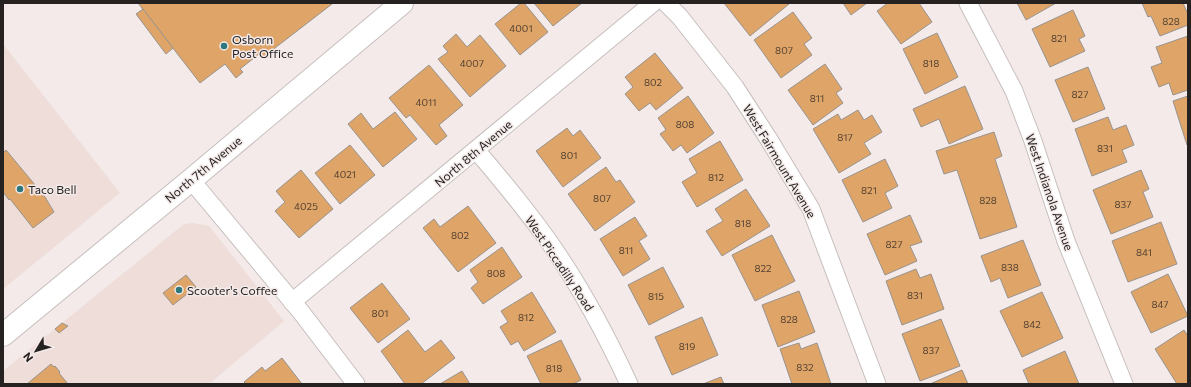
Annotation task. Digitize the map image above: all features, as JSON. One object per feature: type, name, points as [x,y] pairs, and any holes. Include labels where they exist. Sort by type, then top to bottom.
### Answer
[{"type":"main road","name":"North 7th Avenue","points":[[3,335],[402,3]]},
{"type":"street","name":"North 8th Avenue","points":[[292,302],[654,3]]},
{"type":"street","name":"West Fairmount Avenue","points":[[666,3],[680,17],[735,87],[811,209],[877,384]]},
{"type":"street","name":"West Indianola Avenue","points":[[968,3],[1014,91],[1033,141],[1066,241],[1124,384]]},
{"type":"street","name":"West Piccadilly Road","points":[[476,150],[545,236],[602,328],[629,384]]},
{"type":"street","points":[[191,180],[292,302],[356,384]]},
{"type":"shaded area","points":[[3,44],[120,193],[3,289]]},
{"type":"shaded area","points":[[194,223],[209,226],[284,321],[209,384],[3,384],[3,371],[184,224]]},
{"type":"building","name":"Osborn Post Office","points":[[138,3],[332,4],[262,58],[259,54],[240,69],[243,72],[236,78],[225,64],[200,83]]},
{"type":"building","points":[[521,3],[524,3],[548,32],[520,55],[495,24]]},
{"type":"building","points":[[534,3],[582,3],[553,26]]},
{"type":"building","points":[[724,3],[788,3],[789,4],[750,36]]},
{"type":"building","points":[[843,3],[867,3],[851,15]]},
{"type":"building","points":[[888,3],[919,3],[932,22],[901,44],[877,11]]},
{"type":"building","points":[[1017,3],[1056,3],[1026,20]]},
{"type":"building","points":[[1142,3],[1183,3],[1188,14],[1188,25],[1160,36],[1151,16],[1148,17]]},
{"type":"building","points":[[143,9],[173,48],[166,54],[136,14]]},
{"type":"building","points":[[1073,10],[1085,36],[1079,39],[1085,51],[1050,67],[1032,29]]},
{"type":"building","points":[[793,12],[812,38],[804,44],[812,55],[781,78],[754,40]]},
{"type":"building","points":[[937,33],[958,77],[925,94],[903,49]]},
{"type":"building","points":[[456,34],[467,47],[480,35],[506,66],[470,97],[438,59],[448,52],[443,46]]},
{"type":"building","points":[[1188,36],[1188,90],[1173,95],[1169,83],[1159,87],[1151,67],[1162,63],[1156,47]]},
{"type":"building","points":[[655,53],[683,88],[656,110],[650,103],[639,111],[625,94],[633,87],[625,77]]},
{"type":"building","points":[[825,64],[842,89],[836,93],[843,103],[813,125],[788,90]]},
{"type":"building","points":[[429,65],[463,105],[439,125],[447,136],[436,145],[410,115],[406,118],[389,98]]},
{"type":"building","points":[[1088,67],[1105,109],[1073,122],[1055,80]]},
{"type":"building","points":[[965,86],[983,129],[949,144],[939,119],[921,127],[913,109]]},
{"type":"building","points":[[688,96],[714,133],[687,153],[681,145],[673,151],[660,134],[666,130],[658,118]]},
{"type":"building","points":[[1188,96],[1188,145],[1187,145],[1173,101]]},
{"type":"building","points":[[858,110],[864,120],[872,115],[882,132],[864,143],[871,154],[839,173],[813,129],[838,114],[841,120]]},
{"type":"building","points":[[395,112],[417,139],[383,167],[348,124],[361,113],[373,129]]},
{"type":"building","points":[[1108,117],[1113,130],[1126,125],[1134,145],[1122,150],[1127,162],[1092,176],[1075,129]]},
{"type":"building","points":[[567,128],[573,136],[580,130],[601,158],[563,187],[536,151]]},
{"type":"building","points":[[994,132],[1002,156],[995,159],[1017,227],[980,239],[957,170],[944,174],[936,151]]},
{"type":"building","points":[[720,141],[743,180],[697,207],[682,182],[697,173],[689,159]]},
{"type":"building","points":[[350,145],[375,175],[340,204],[315,173]]},
{"type":"building","name":"Taco Bell","points":[[6,150],[45,197],[54,212],[33,228],[3,192],[3,153]]},
{"type":"building","points":[[885,159],[898,186],[885,193],[892,208],[863,222],[842,180]]},
{"type":"building","points":[[606,167],[616,182],[620,180],[635,202],[595,231],[568,194]]},
{"type":"building","points":[[301,170],[333,209],[299,238],[275,211],[285,202],[276,191]]},
{"type":"building","points":[[1141,170],[1149,189],[1143,192],[1153,217],[1111,234],[1093,190]]},
{"type":"building","points":[[746,189],[770,226],[722,256],[706,231],[723,221],[715,209]]},
{"type":"building","points":[[468,206],[496,243],[458,272],[423,228],[434,219],[440,227]]},
{"type":"building","points":[[910,215],[922,242],[910,246],[917,261],[885,275],[867,234]]},
{"type":"building","points":[[635,217],[647,236],[639,241],[650,259],[623,276],[600,239]]},
{"type":"building","points":[[1161,222],[1177,264],[1128,282],[1112,241]]},
{"type":"building","points":[[772,235],[795,281],[755,301],[732,255]]},
{"type":"building","points":[[1023,240],[1041,285],[1008,298],[1000,278],[991,282],[981,256]]},
{"type":"building","points":[[502,247],[522,277],[483,304],[471,288],[478,282],[470,270]]},
{"type":"building","points":[[663,267],[684,307],[649,325],[628,285]]},
{"type":"building","points":[[916,269],[920,278],[931,274],[944,309],[902,325],[886,281]]},
{"type":"building","points":[[1168,274],[1188,316],[1151,333],[1131,292]]},
{"type":"building","name":"Scooter's Coffee","points":[[186,275],[196,287],[173,305],[163,293]]},
{"type":"building","points":[[382,283],[410,319],[378,343],[350,308]]},
{"type":"building","points":[[799,291],[815,332],[778,347],[762,305]]},
{"type":"building","points":[[532,292],[556,332],[524,351],[518,341],[511,345],[500,327],[508,322],[501,311]]},
{"type":"building","points":[[1042,292],[1063,338],[1022,357],[1000,311]]},
{"type":"building","points":[[702,317],[718,355],[672,375],[655,337]]},
{"type":"building","points":[[941,319],[960,366],[920,381],[902,334]]},
{"type":"building","points":[[62,323],[68,326],[59,333],[55,329]]},
{"type":"building","points":[[408,330],[425,352],[441,340],[455,358],[421,384],[405,384],[381,351]]},
{"type":"building","points":[[1184,330],[1188,336],[1188,384],[1177,384],[1155,349]]},
{"type":"building","points":[[561,340],[581,380],[573,384],[541,384],[527,356]]},
{"type":"building","points":[[799,343],[801,349],[817,343],[831,384],[792,384],[780,349]]},
{"type":"building","points":[[1065,351],[1079,384],[1029,384],[1023,370]]},
{"type":"building","points":[[282,358],[302,384],[246,384],[244,382],[262,367],[265,371]]},
{"type":"building","points":[[51,364],[54,367],[55,366],[68,384],[27,384]]},
{"type":"building","points":[[962,370],[968,384],[930,384]]},
{"type":"building","points":[[462,371],[470,384],[440,384]]},
{"type":"building","points":[[721,377],[724,384],[703,384]]},
{"type":"place","name":"Osborn Post Office","points":[[224,46]]},
{"type":"place","name":"Taco Bell","points":[[20,189]]},
{"type":"place","name":"Scooter's Coffee","points":[[179,290]]}]
